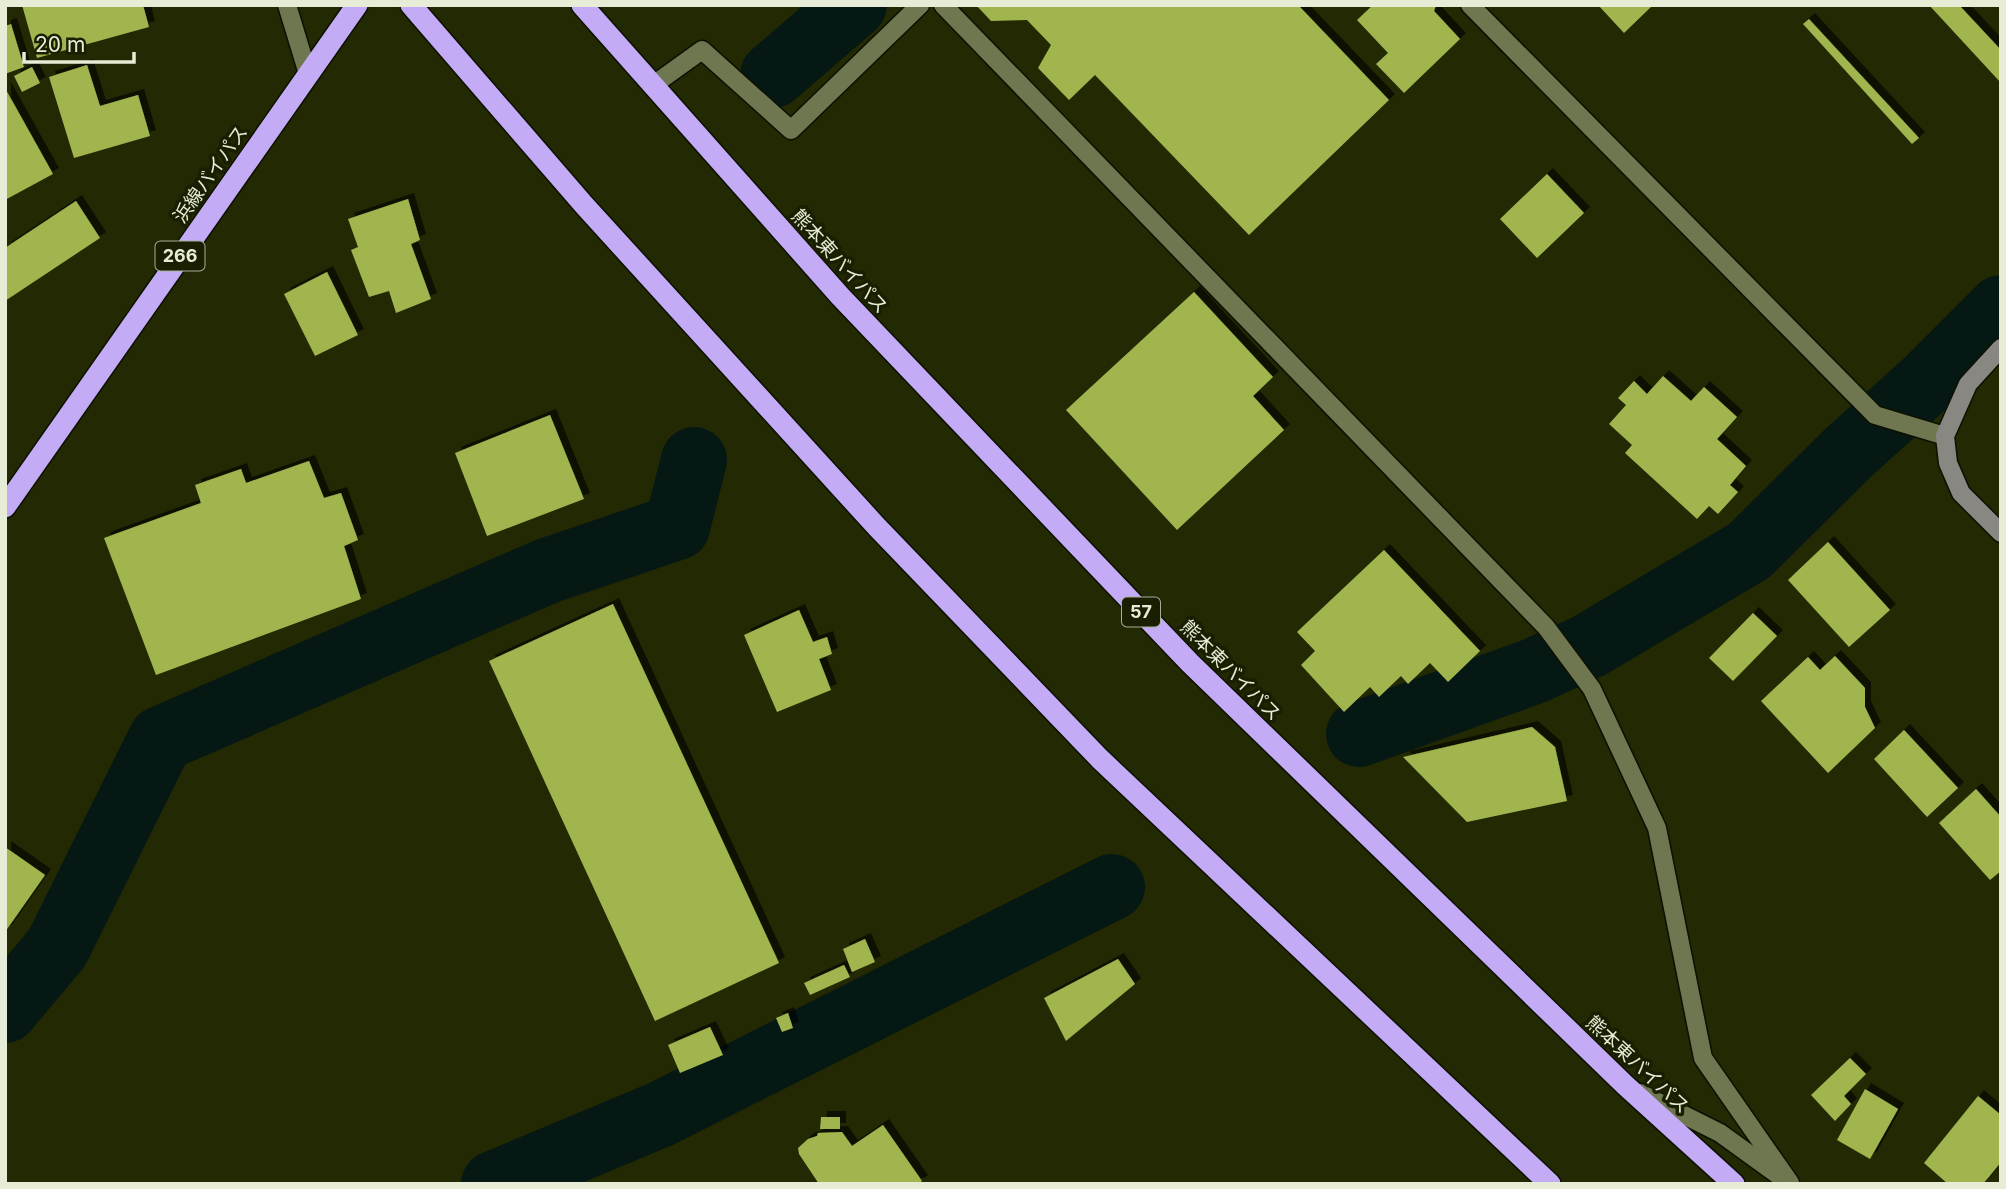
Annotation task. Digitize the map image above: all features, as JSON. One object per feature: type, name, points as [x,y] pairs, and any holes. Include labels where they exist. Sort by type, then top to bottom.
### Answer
[{"type":"highway","name":"浜線バイパス","points":[[5,507],[357,5]]},
{"type":"highway","points":[[411,5],[584,205],[848,495],[1100,759],[1550,1184]]},
{"type":"highway","name":"熊本東バイパス","points":[[582,5],[840,296],[1190,663],[1625,1085],[1734,1184]]},
{"type":"street","points":[[287,5],[309,74]]},
{"type":"street","points":[[652,86],[702,50],[792,130],[920,5]]},
{"type":"street","points":[[943,5],[1546,627],[1592,689],[1657,828],[1703,1058],[1791,1183]]},
{"type":"street","points":[[1470,5],[1875,415],[1945,436]]},
{"type":"street","points":[[2001,348],[1968,384],[1945,436],[1948,463],[1961,493],[2001,533]]},
{"type":"street","points":[[1625,1085],[1720,1133],[1791,1183]]},
{"type":"building","points":[[22,5],[143,5],[149,27],[37,58]]},
{"type":"building","points":[[976,5],[1298,5],[1389,100],[1249,235],[1095,75],[1069,100],[1038,68],[1051,45],[1027,20],[991,21]]},
{"type":"building","points":[[1373,5],[1436,5],[1434,11],[1460,39],[1404,93],[1376,64],[1388,53],[1357,20]]},
{"type":"building","points":[[1598,5],[1653,5],[1624,33]]},
{"type":"building","points":[[1929,5],[1959,5],[2001,50],[2001,83]]},
{"type":"building","points":[[1809,19],[1919,138],[1912,144],[1803,24]]},
{"type":"building","points":[[11,24],[24,67],[5,74],[5,26]]},
{"type":"building","points":[[87,65],[100,106],[138,95],[150,136],[74,158],[49,77]]},
{"type":"building","points":[[32,67],[40,83],[22,92],[14,76]]},
{"type":"building","points":[[5,88],[53,174],[5,200]]},
{"type":"building","points":[[1547,174],[1584,213],[1537,258],[1500,219]]},
{"type":"building","points":[[408,199],[420,240],[411,244],[431,299],[396,313],[389,291],[369,297],[351,250],[358,247],[348,219]]},
{"type":"building","points":[[76,201],[100,238],[5,301],[5,248]]},
{"type":"building","points":[[327,272],[358,335],[315,356],[284,294]]},
{"type":"building","points":[[1194,292],[1273,377],[1253,396],[1284,430],[1177,530],[1066,410]]},
{"type":"building","points":[[1663,376],[1691,401],[1704,387],[1737,417],[1717,439],[1746,466],[1730,485],[1738,492],[1718,514],[1709,506],[1697,519],[1625,453],[1632,445],[1609,424],[1626,405],[1618,398],[1634,381],[1647,394]]},
{"type":"building","points":[[550,415],[584,499],[487,536],[455,453]]},
{"type":"building","points":[[309,461],[324,498],[341,493],[358,540],[344,546],[361,599],[156,675],[104,538],[201,503],[195,485],[241,469],[246,483]]},
{"type":"building","points":[[1828,542],[1890,610],[1849,647],[1788,580]]},
{"type":"building","points":[[1384,550],[1480,651],[1448,682],[1430,663],[1408,684],[1401,676],[1379,697],[1370,687],[1344,712],[1301,665],[1315,651],[1297,632]]},
{"type":"building","points":[[613,604],[779,963],[655,1021],[489,661]]},
{"type":"building","points":[[799,610],[813,642],[827,637],[832,654],[819,659],[831,690],[777,712],[744,635]]},
{"type":"building","points":[[1753,613],[1777,636],[1733,681],[1709,658]]},
{"type":"building","points":[[1835,656],[1865,688],[1865,707],[1875,728],[1828,773],[1761,701],[1808,657],[1820,670]]},
{"type":"building","points":[[1532,727],[1555,747],[1567,801],[1467,822],[1403,757]]},
{"type":"building","points":[[1904,730],[1958,788],[1927,817],[1874,759]]},
{"type":"building","points":[[1976,789],[2001,817],[2001,871],[1990,880],[1939,823]]},
{"type":"building","points":[[5,847],[45,875],[5,932]]},
{"type":"building","points":[[865,939],[875,962],[852,972],[843,949]]},
{"type":"building","points":[[1118,959],[1135,984],[1066,1041],[1044,998]]},
{"type":"building","points":[[844,965],[850,977],[810,995],[804,983]]},
{"type":"building","points":[[788,1013],[793,1028],[782,1032],[776,1018]]},
{"type":"building","points":[[710,1027],[723,1055],[680,1073],[668,1045]]},
{"type":"building","points":[[1850,1058],[1866,1074],[1844,1096],[1851,1104],[1835,1121],[1811,1095]]},
{"type":"building","points":[[1865,1089],[1898,1109],[1870,1159],[1837,1140]]},
{"type":"building","points":[[1978,1096],[2001,1115],[2001,1162],[1983,1184],[1948,1184],[1924,1163]]},
{"type":"building","points":[[821,1117],[840,1117],[840,1129],[820,1129]]},
{"type":"building","points":[[883,1125],[922,1181],[918,1184],[819,1184],[799,1154],[798,1148],[818,1133],[842,1132],[852,1146]]},
{"type":"waterway","points":[[773,75],[854,5]]},
{"type":"waterway","points":[[1359,734],[1534,671],[1589,646],[1749,551],[2001,308]]},
{"type":"waterway","points":[[5,1010],[57,948],[161,739],[547,571],[677,527],[694,460]]},
{"type":"waterway","points":[[494,1184],[661,1114],[1112,887]]}]
